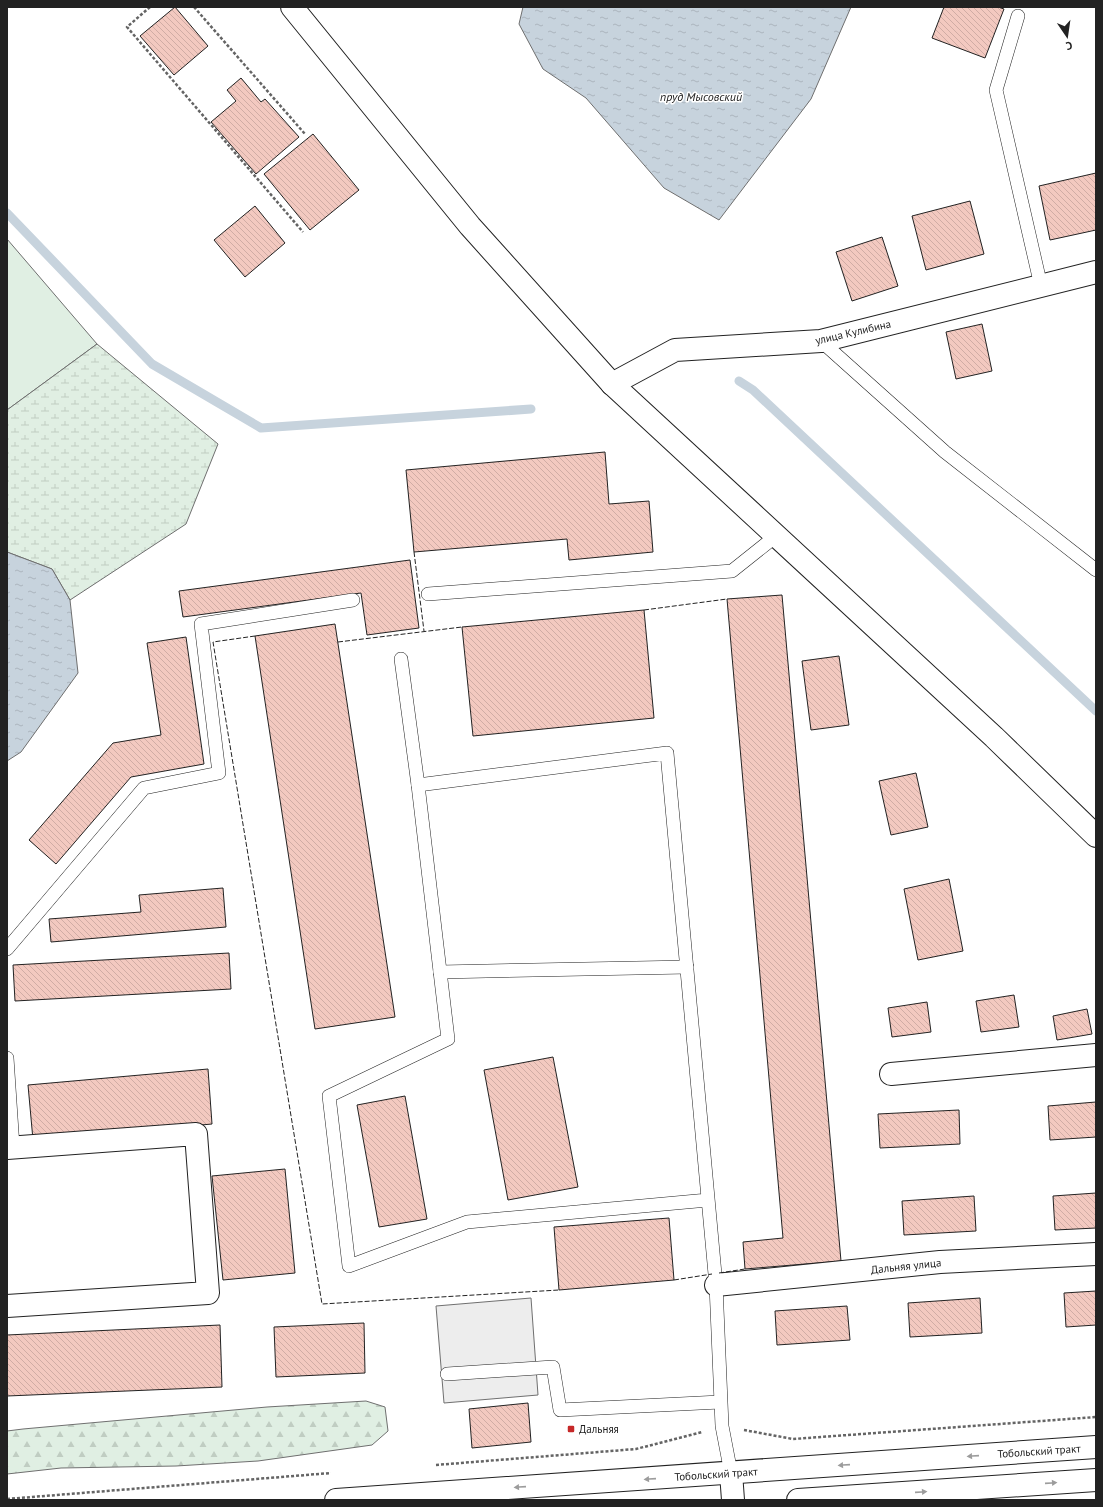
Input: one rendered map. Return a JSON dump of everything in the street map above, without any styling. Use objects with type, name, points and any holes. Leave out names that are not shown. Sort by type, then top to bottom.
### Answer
[{"type":"street","points":[[292,7],[470,226],[612,384],[994,737],[1096,836]]},
{"type":"street","name":"улица Кулибина","points":[[612,384],[675,350],[821,341],[1096,272]]},
{"type":"street","points":[[891,1074],[1096,1055]]},
{"type":"street","points":[[7,1306],[208,1293],[196,1134],[10,1147]]},
{"type":"street","name":"Дальняя улица","points":[[716,1285],[940,1262],[1096,1254]]},
{"type":"street","name":"Тобольский тракт","points":[[336,1500],[1096,1447]]},
{"type":"street","points":[[731,1473],[733,1500]]},
{"type":"street","points":[[798,1500],[1096,1480]]},
{"type":"lane","points":[[1018,16],[996,90],[1041,286]]},
{"type":"lane","points":[[821,341],[945,452],[1096,570]]},
{"type":"lane","points":[[428,594],[732,571],[776,536]]},
{"type":"lane","points":[[7,949],[144,788],[219,773],[201,624],[353,600]]},
{"type":"lane","points":[[402,659],[448,1039],[329,1096],[349,1266],[467,1222],[708,1200]]},
{"type":"lane","points":[[418,785],[666,753],[716,1285],[722,1426],[731,1473]]},
{"type":"lane","points":[[440,972],[686,967]]},
{"type":"lane","points":[[7,1058],[10,1147]]},
{"type":"lane","points":[[447,1374],[553,1367],[560,1410],[720,1402]]},
{"type":"path","points":[[150,7],[127,27],[303,232]]},
{"type":"path","points":[[194,7],[304,134]]},
{"type":"path","points":[[429,1466],[636,1449],[722,1426],[793,1439],[1096,1417]]},
{"type":"path","points":[[7,1499],[334,1473]]},
{"type":"green space","points":[[7,239],[97,344],[7,410]]},
{"type":"green space","points":[[97,344],[218,444],[186,524],[70,600],[52,569],[7,552],[7,410]]},
{"type":"green space","points":[[366,1401],[385,1407],[388,1431],[372,1445],[258,1461],[176,1466],[61,1468],[7,1474],[7,1431],[267,1407]]},
{"type":"shaded area","points":[[531,1298],[538,1395],[444,1403],[436,1306]]},
{"type":"water","name":"пруд Мысовский","points":[[523,7],[851,7],[811,99],[719,220],[664,188],[586,98],[543,69],[519,24]]},
{"type":"water","points":[[7,552],[52,569],[70,600],[78,673],[21,752],[7,761]]},
{"type":"building","points":[[175,7],[208,46],[174,75],[140,36]]},
{"type":"building","points":[[944,7],[998,7],[1004,9],[985,58],[932,38]]},
{"type":"building","points":[[241,78],[261,102],[265,99],[299,137],[256,174],[211,122],[236,101],[227,90]]},
{"type":"building","points":[[313,134],[359,190],[310,230],[264,174]]},
{"type":"building","points":[[1096,173],[1096,230],[1050,240],[1039,186]]},
{"type":"building","points":[[970,201],[984,254],[926,270],[912,216]]},
{"type":"building","points":[[255,206],[285,243],[245,277],[214,240]]},
{"type":"building","points":[[882,237],[898,286],[852,301],[836,252]]},
{"type":"building","points":[[982,324],[992,371],[956,379],[946,332]]},
{"type":"building","points":[[605,452],[609,504],[649,501],[653,552],[569,560],[567,539],[414,552],[406,470]]},
{"type":"building","points":[[410,560],[419,628],[367,635],[361,593],[183,617],[179,591]]},
{"type":"building","points":[[782,595],[841,1261],[745,1269],[743,1242],[783,1238],[727,599]]},
{"type":"building","points":[[644,610],[654,718],[473,736],[462,627]]},
{"type":"building","points":[[335,624],[395,1017],[315,1029],[255,636]]},
{"type":"building","points":[[186,637],[204,764],[131,777],[56,864],[29,840],[113,743],[161,735],[147,643]]},
{"type":"building","points":[[839,656],[849,725],[811,730],[802,661]]},
{"type":"building","points":[[916,773],[928,827],[891,835],[879,781]]},
{"type":"building","points":[[949,879],[963,951],[918,960],[904,889]]},
{"type":"building","points":[[223,888],[226,927],[51,942],[49,919],[141,912],[139,895]]},
{"type":"building","points":[[229,953],[231,989],[15,1001],[13,965]]},
{"type":"building","points":[[1014,995],[1019,1027],[981,1032],[976,1001]]},
{"type":"building","points":[[927,1002],[931,1032],[892,1037],[888,1008]]},
{"type":"building","points":[[1087,1009],[1092,1034],[1057,1040],[1053,1016]]},
{"type":"building","points":[[553,1057],[578,1187],[508,1200],[484,1070]]},
{"type":"building","points":[[208,1069],[212,1124],[33,1140],[28,1085]]},
{"type":"building","points":[[405,1096],[427,1219],[379,1227],[357,1105]]},
{"type":"building","points":[[1096,1102],[1096,1137],[1050,1140],[1048,1106]]},
{"type":"building","points":[[959,1110],[960,1144],[880,1148],[878,1114]]},
{"type":"building","points":[[285,1169],[295,1273],[223,1280],[212,1176]]},
{"type":"building","points":[[1096,1193],[1096,1228],[1055,1230],[1053,1196]]},
{"type":"building","points":[[974,1196],[976,1231],[904,1235],[902,1201]]},
{"type":"building","points":[[669,1218],[674,1280],[559,1290],[554,1227]]},
{"type":"building","points":[[1096,1291],[1096,1325],[1066,1327],[1064,1293]]},
{"type":"building","points":[[980,1298],[982,1333],[910,1337],[908,1303]]},
{"type":"building","points":[[847,1306],[850,1340],[777,1345],[775,1311]]},
{"type":"building","points":[[364,1323],[365,1373],[276,1377],[274,1327]]},
{"type":"building","points":[[220,1325],[222,1387],[7,1396],[7,1335]]},
{"type":"building","points":[[528,1403],[531,1442],[472,1448],[469,1409]]},
{"type":"waterway","points":[[7,213],[152,364],[261,428],[531,409]]},
{"type":"waterway","points":[[739,381],[753,390],[1096,711]]},
{"type":"fence","points":[[414,552],[424,631]]},
{"type":"fence","points":[[644,610],[727,599]]},
{"type":"fence","points":[[338,642],[462,627]]},
{"type":"fence","points":[[255,636],[213,642],[322,1304],[559,1290]]},
{"type":"fence","points":[[719,1273],[745,1269]]},
{"type":"fence","points":[[674,1280],[712,1274]]},
{"type":"place","name":"Дальняя","points":[[571,1429]]}]
